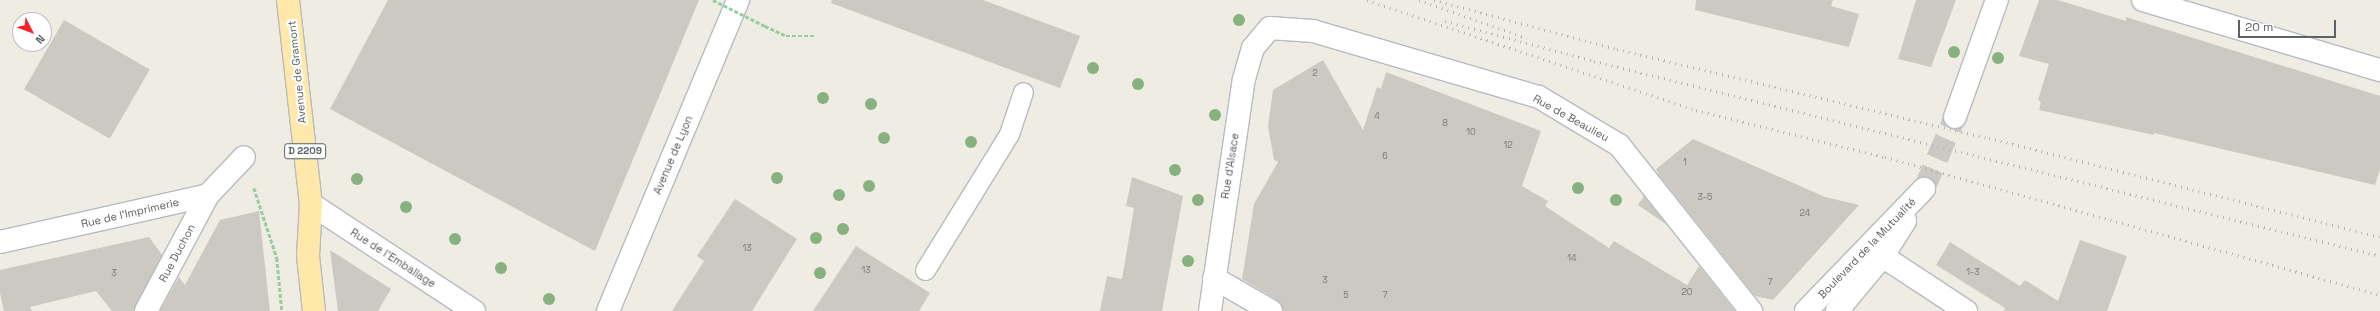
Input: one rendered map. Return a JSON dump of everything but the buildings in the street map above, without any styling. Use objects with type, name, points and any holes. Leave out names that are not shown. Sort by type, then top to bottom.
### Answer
[{"type":"main road","name":"Avenue de Gramont","points":[[288,0],[311,204],[308,256],[314,311]]},
{"type":"street","name":"Avenue de Lyon","points":[[608,311],[738,0]]},
{"type":"street","points":[[1955,117],[1997,0]]},
{"type":"street","points":[[2143,0],[2380,70]]},
{"type":"street","name":"Rue d'Alsace","points":[[1210,311],[1244,79],[1253,48],[1270,28]]},
{"type":"street","name":"Rue de Beaulieu","points":[[1270,28],[1313,32],[1539,97],[1619,145],[1751,311]]},
{"type":"street","points":[[208,195],[244,157]]},
{"type":"street","name":"Rue de l'Imprimerie","points":[[0,242],[208,195]]},
{"type":"street","name":"Rue Duchon","points":[[146,311],[208,195]]},
{"type":"street","name":"Rue de l'Emballage","points":[[311,204],[474,311]]},
{"type":"street","points":[[1874,252],[1966,311]]},
{"type":"street","name":"Boulevard de la Mutualité","points":[[1806,311],[1874,252]]},
{"type":"street","name":"Boulevard de la Mutualité","points":[[1837,311],[1874,252]]},
{"type":"street","points":[[1214,278],[1271,311]]},
{"type":"lane","points":[[925,270],[1010,134],[1023,92]]},
{"type":"path","points":[[713,0],[786,36],[814,36]]},
{"type":"path","points":[[244,157],[276,258],[282,311]]},
{"type":"tunnel","points":[[1924,189],[1955,117]]},
{"type":"railway","points":[[1367,0],[1696,110],[1885,157],[2380,295]]},
{"type":"railway","points":[[1419,0],[1527,38]]},
{"type":"railway","points":[[1434,0],[1617,49],[1989,138],[2380,237]]},
{"type":"railway","points":[[1445,21],[1594,61],[2380,256]]}]
